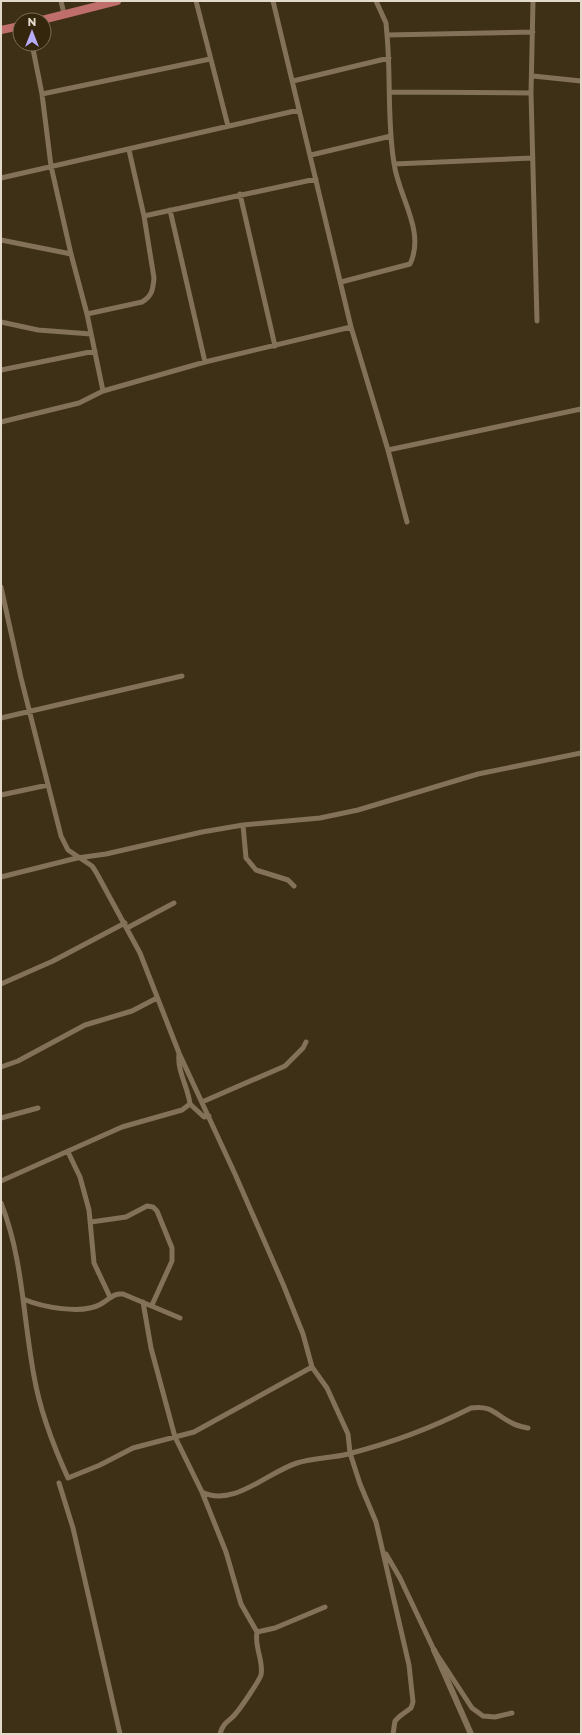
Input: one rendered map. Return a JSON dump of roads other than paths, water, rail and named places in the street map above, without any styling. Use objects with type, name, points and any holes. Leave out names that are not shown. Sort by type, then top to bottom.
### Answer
[{"type":"main road","points":[[52,17],[117,1]]},
{"type":"main road","points":[[1,30],[12,28]]},
{"type":"street","points":[[60,1],[64,14]]},
{"type":"street","points":[[196,1],[228,126]]},
{"type":"street","points":[[273,1],[352,327],[388,450],[407,522]]},
{"type":"street","points":[[341,282],[410,264],[413,257],[415,244],[414,228],[394,164],[391,136],[391,92],[386,23],[376,1]]},
{"type":"street","points":[[533,1],[533,76],[531,93],[536,321]]},
{"type":"street","points":[[387,34],[533,32]]},
{"type":"street","points":[[34,52],[42,94],[51,166],[71,254],[92,334],[103,391]]},
{"type":"street","points":[[293,81],[389,58]]},
{"type":"street","points":[[42,94],[210,60]]},
{"type":"street","points":[[533,76],[581,81]]},
{"type":"street","points":[[391,92],[531,93]]},
{"type":"street","points":[[1,178],[299,110]]},
{"type":"street","points":[[311,155],[391,136]]},
{"type":"street","points":[[87,314],[142,302],[151,295],[154,278],[144,216],[129,150]]},
{"type":"street","points":[[394,164],[533,158]]},
{"type":"street","points":[[144,216],[240,194],[316,179]]},
{"type":"street","points":[[240,194],[275,346]]},
{"type":"street","points":[[170,210],[205,362]]},
{"type":"street","points":[[1,240],[71,254]]},
{"type":"street","points":[[1,322],[38,330],[92,334]]},
{"type":"street","points":[[1,422],[79,404],[103,391],[205,362],[352,327]]},
{"type":"street","points":[[1,370],[95,351]]},
{"type":"street","points":[[388,450],[581,409]]},
{"type":"street","points":[[1,587],[21,678],[31,711],[48,785],[62,836],[68,850],[77,858],[92,866],[140,953],[179,1054],[209,1116],[283,1284],[303,1334],[312,1367],[327,1388],[348,1434],[350,1453],[360,1484],[376,1522],[407,1651],[413,1702],[411,1708],[395,1721],[393,1734]]},
{"type":"street","points":[[1,718],[182,676]]},
{"type":"street","points":[[1,877],[77,858],[106,854],[202,832],[243,825],[305,820],[358,810],[478,774],[581,753]]},
{"type":"street","points":[[1,795],[48,785]]},
{"type":"street","points":[[243,825],[246,858],[256,870],[288,880],[294,886]]},
{"type":"street","points":[[1,984],[53,961],[174,903]]},
{"type":"street","points":[[1,1067],[18,1061],[85,1025],[132,1011],[158,998]]},
{"type":"street","points":[[202,1102],[285,1066],[303,1048],[306,1042]]},
{"type":"street","points":[[179,1054],[180,1068],[189,1094],[190,1104],[199,1114],[204,1117],[209,1116]]},
{"type":"street","points":[[1,1181],[122,1127],[182,1110],[190,1104]]},
{"type":"street","points":[[1,1118],[38,1108]]},
{"type":"street","points":[[68,1152],[80,1178],[91,1222],[94,1263],[110,1297]]},
{"type":"street","points":[[1,1203],[19,1263],[34,1378],[54,1449],[68,1478],[100,1465],[134,1448],[194,1432],[312,1367]]},
{"type":"street","points":[[91,1222],[126,1217],[147,1206],[152,1207],[157,1211],[172,1248],[172,1261],[152,1305]]},
{"type":"street","points":[[23,1298],[39,1305],[62,1309],[90,1307],[101,1304],[117,1293],[152,1305],[180,1318]]},
{"type":"street","points":[[143,1302],[151,1348],[175,1437],[202,1492],[226,1552],[241,1604],[257,1632],[256,1639],[261,1662],[261,1676],[237,1713],[225,1722],[220,1734]]},
{"type":"street","points":[[202,1492],[212,1496],[224,1497],[236,1493],[297,1463],[350,1453],[406,1438],[472,1408],[483,1407],[492,1410],[512,1424],[528,1428]]},
{"type":"street","points":[[59,1483],[73,1528],[120,1734]]},
{"type":"street","points":[[383,1549],[400,1578],[471,1734]]},
{"type":"street","points":[[257,1632],[275,1628],[326,1607]]},
{"type":"street","points":[[434,1650],[472,1708],[483,1716],[495,1717],[512,1712]]}]
